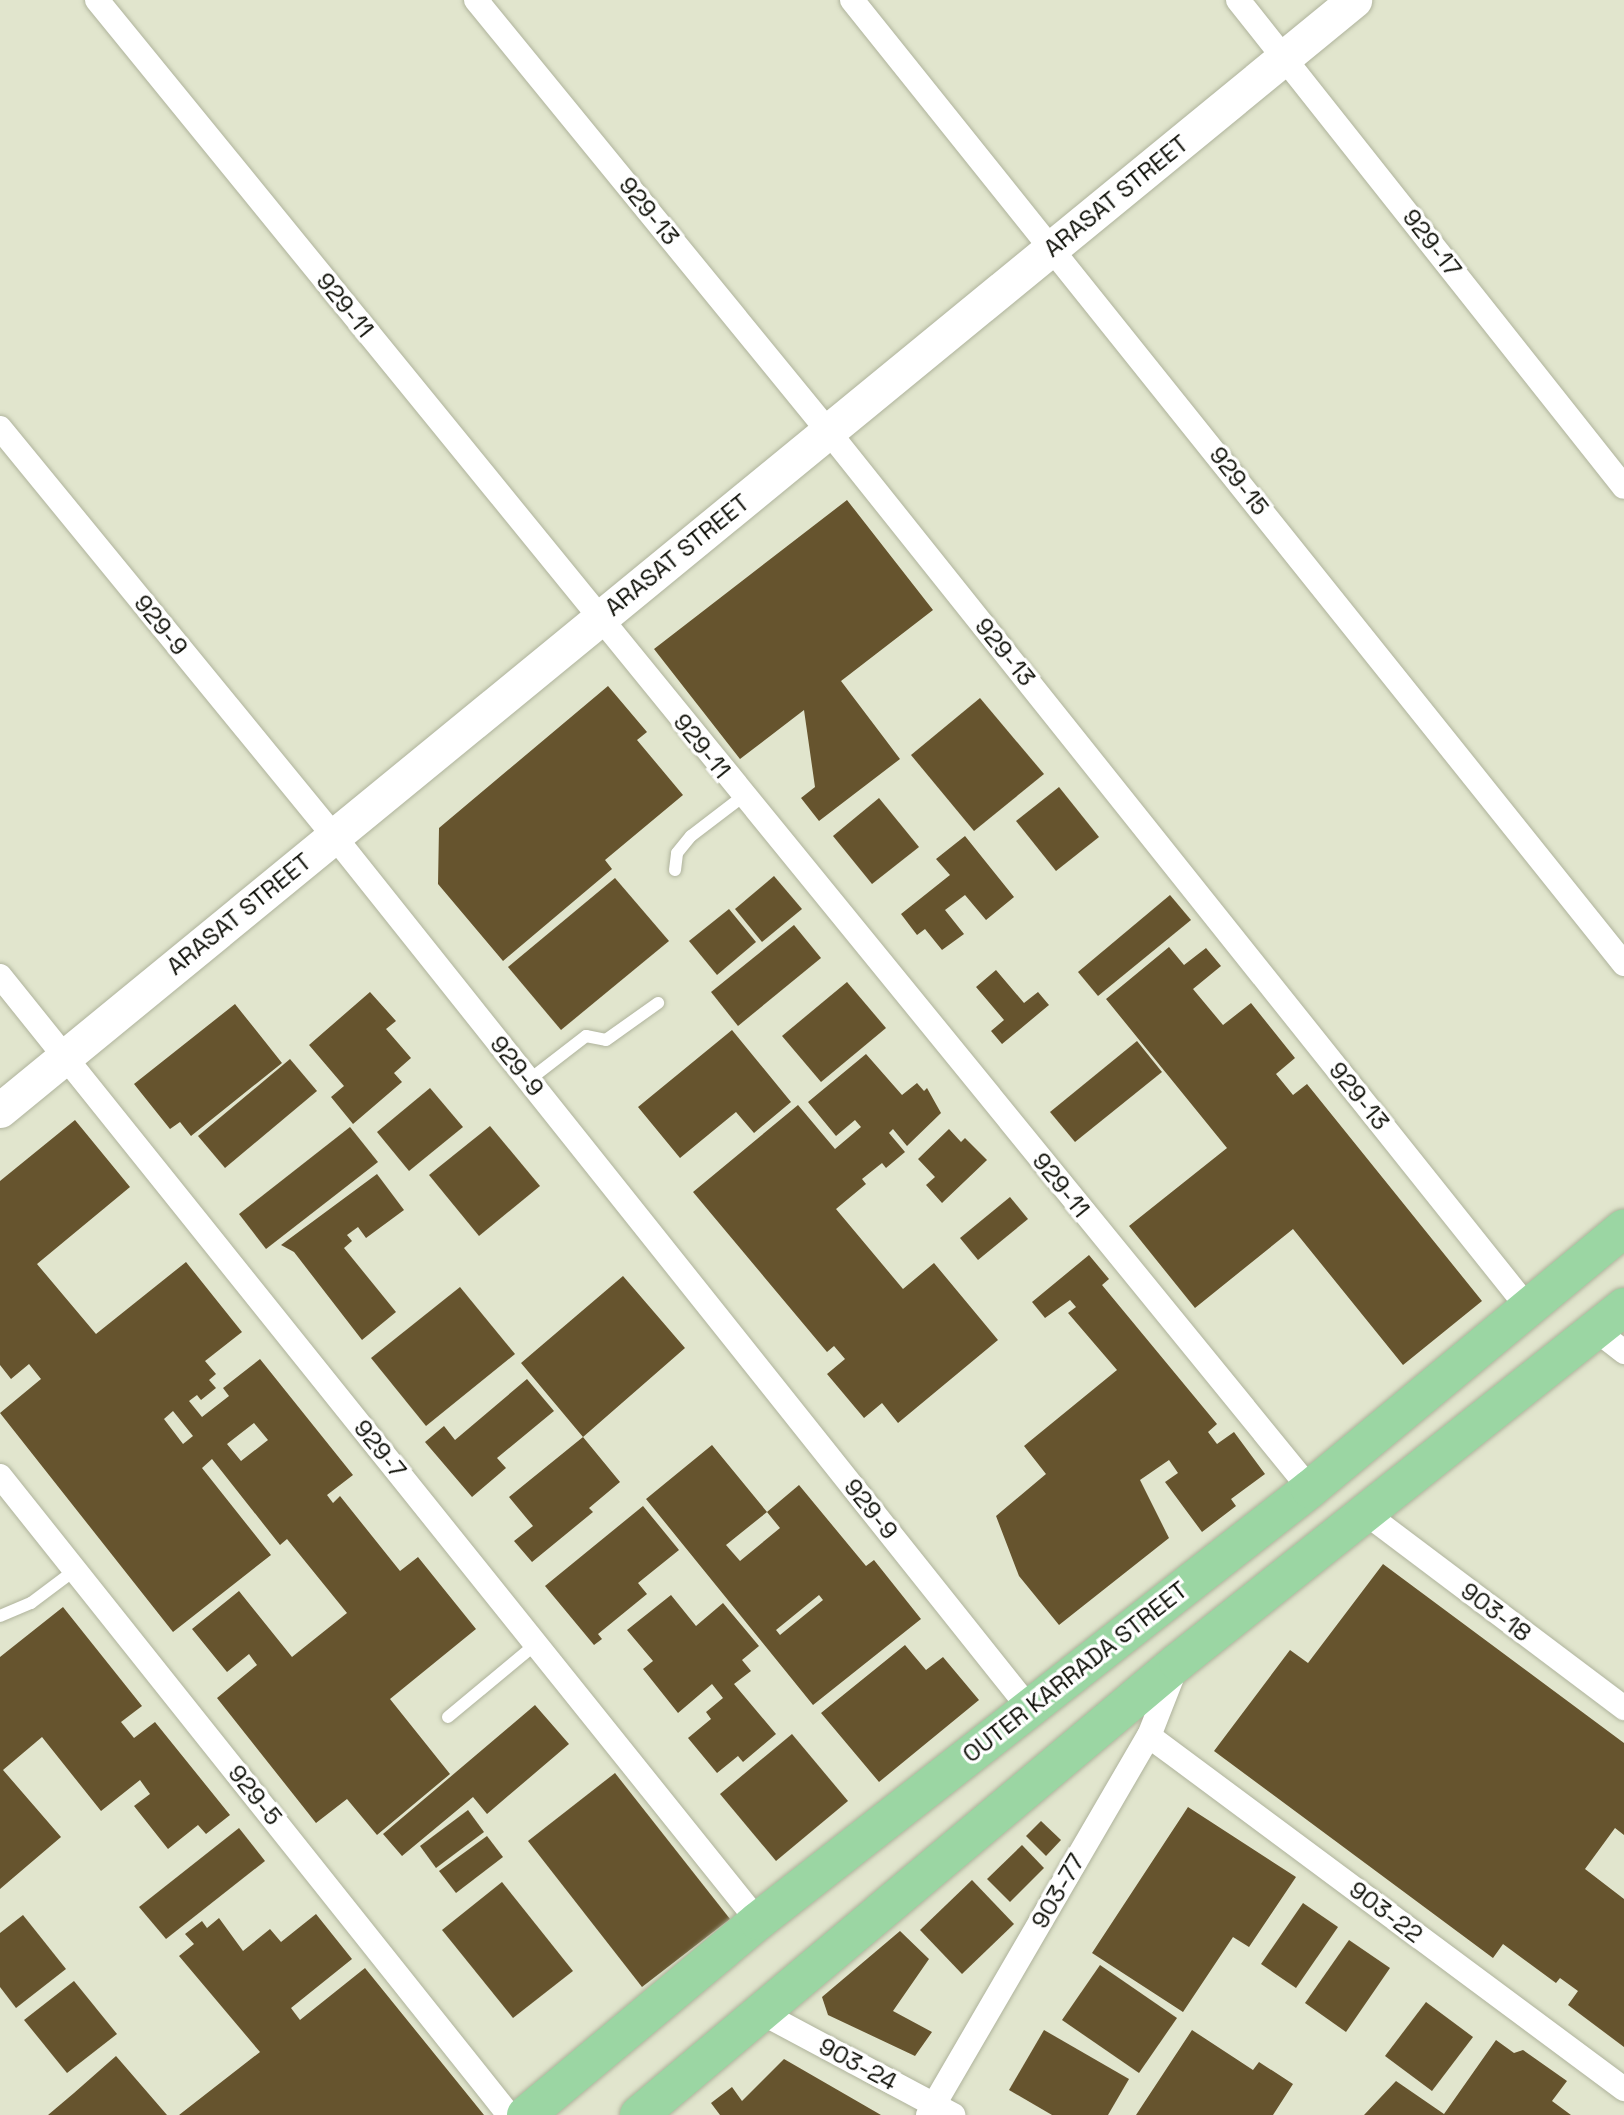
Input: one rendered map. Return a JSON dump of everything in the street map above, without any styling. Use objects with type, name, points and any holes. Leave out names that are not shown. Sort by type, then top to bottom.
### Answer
[{"type":"main road","name":"OUTER KARRADA STREET","points":[[526,2115],[758,1921],[1310,1489],[1624,1228]]},
{"type":"main road","points":[[639,2115],[1178,1662],[1368,1515],[1615,1330]]},
{"type":"street","name":"929-11","points":[[97,0],[742,797],[1310,1489]]},
{"type":"street","name":"929-13","points":[[476,0],[828,430],[1529,1309]]},
{"type":"street","name":"929-15","points":[[852,0],[1053,247],[1624,964]]},
{"type":"street","name":"929-17","points":[[1238,0],[1624,487]]},
{"type":"street","name":"ARASAT STREET","points":[[0,1110],[1354,0]]},
{"type":"street","name":"929-9","points":[[0,428],[334,836],[1029,1708]]},
{"type":"street","name":"929-7","points":[[0,976],[758,1921]]},
{"type":"street","name":"929-5","points":[[0,1476],[509,2115]]},
{"type":"street","name":"903-18","points":[[1368,1515],[1624,1709]]},
{"type":"street","name":"903-77","points":[[938,2111],[1149,1736],[1178,1662]]},
{"type":"street","name":"903-22","points":[[1149,1736],[1624,2089]]},
{"type":"street","name":"903-24","points":[[762,2013],[938,2111]]},
{"type":"lane","points":[[675,870],[677,853],[691,836],[742,797]]},
{"type":"lane","points":[[529,1080],[586,1036],[606,1040],[658,1003]]},
{"type":"lane","points":[[0,1616],[31,1603],[75,1570]]},
{"type":"lane","points":[[448,1717],[536,1644]]},
{"type":"building","points":[[847,500],[933,610],[841,681],[900,759],[819,821],[801,798],[815,787],[804,710],[740,759],[654,649]]},
{"type":"building","points":[[608,686],[647,732],[637,740],[683,795],[605,860],[612,869],[503,961],[438,884],[439,828]]},
{"type":"building","points":[[980,698],[1044,774],[974,831],[911,755]]},
{"type":"building","points":[[1059,787],[1099,837],[1056,871],[1016,821]]},
{"type":"building","points":[[879,798],[919,847],[872,884],[833,836]]},
{"type":"building","points":[[965,836],[1014,897],[986,920],[965,895],[945,910],[964,934],[942,950],[925,929],[917,935],[901,914],[950,875],[936,859]]},
{"type":"building","points":[[774,876],[802,909],[762,942],[735,909]]},
{"type":"building","points":[[615,878],[669,941],[561,1030],[508,967]]},
{"type":"building","points":[[1170,895],[1191,920],[1098,996],[1078,972]]},
{"type":"building","points":[[729,909],[756,942],[717,975],[689,941]]},
{"type":"building","points":[[794,925],[821,958],[738,1026],[711,992]]},
{"type":"building","points":[[1169,947],[1184,965],[1206,948],[1221,966],[1193,989],[1223,1025],[1251,1003],[1295,1058],[1276,1074],[1293,1095],[1307,1084],[1482,1301],[1403,1365],[1293,1229],[1195,1308],[1129,1226],[1227,1148],[1106,999]]},
{"type":"building","points":[[996,970],[1024,1003],[1038,992],[1049,1005],[1002,1044],[991,1031],[1004,1020],[976,987]]},
{"type":"building","points":[[847,982],[886,1028],[821,1082],[782,1036]]},
{"type":"building","points":[[370,992],[396,1021],[386,1029],[411,1058],[394,1073],[402,1082],[353,1124],[331,1097],[344,1086],[309,1045]]},
{"type":"building","points":[[235,1004],[282,1063],[191,1136],[180,1122],[170,1129],[134,1084]]},
{"type":"building","points":[[732,1030],[791,1102],[754,1133],[736,1112],[680,1158],[638,1107]]},
{"type":"building","points":[[1137,1041],[1162,1072],[1075,1142],[1050,1112]]},
{"type":"building","points":[[866,1054],[902,1095],[917,1083],[924,1091],[927,1088],[941,1113],[907,1146],[893,1129],[889,1133],[905,1152],[886,1168],[882,1163],[862,1179],[866,1184],[836,1209],[903,1289],[934,1263],[998,1340],[898,1423],[882,1403],[864,1418],[827,1374],[845,1359],[834,1346],[827,1352],[693,1192],[798,1105],[835,1149],[861,1127],[855,1120],[836,1136],[808,1102]]},
{"type":"building","points":[[290,1059],[317,1091],[225,1168],[198,1136]]},
{"type":"building","points":[[430,1088],[463,1127],[409,1171],[377,1132]]},
{"type":"building","points":[[75,1120],[130,1187],[37,1264],[96,1334],[186,1262],[242,1332],[205,1361],[216,1374],[209,1380],[216,1388],[201,1400],[197,1395],[189,1401],[202,1417],[229,1396],[223,1388],[260,1359],[353,1475],[327,1495],[333,1503],[340,1496],[400,1571],[418,1557],[476,1629],[390,1699],[450,1774],[377,1835],[347,1799],[316,1823],[217,1698],[257,1665],[249,1654],[227,1672],[192,1629],[239,1591],[292,1657],[347,1613],[287,1539],[280,1545],[212,1459],[202,1468],[271,1555],[173,1632],[0,1413],[41,1379],[29,1364],[11,1379],[0,1365],[0,1181]],"holes":[[[173,1411],[193,1436],[183,1444],[164,1419]],[[254,1423],[268,1440],[241,1461],[227,1444]]]},
{"type":"building","points":[[490,1126],[540,1186],[479,1236],[429,1175]]},
{"type":"building","points":[[350,1127],[378,1162],[266,1249],[239,1214]]},
{"type":"building","points":[[949,1129],[961,1142],[965,1138],[987,1160],[942,1203],[926,1185],[935,1177],[918,1159]]},
{"type":"building","points":[[377,1174],[404,1210],[366,1238],[358,1227],[347,1235],[352,1241],[344,1248],[396,1312],[362,1340],[294,1252],[281,1245]]},
{"type":"building","points":[[1010,1197],[1028,1219],[978,1260],[960,1238]]},
{"type":"building","points":[[1089,1255],[1109,1279],[1102,1285],[1217,1424],[1208,1432],[1217,1444],[1234,1432],[1265,1474],[1231,1499],[1236,1506],[1202,1532],[1165,1482],[1178,1473],[1169,1460],[1140,1480],[1169,1538],[1059,1625],[1019,1576],[996,1516],[1046,1474],[1024,1446],[1117,1370],[1068,1313],[1076,1307],[1070,1300],[1045,1318],[1032,1302]]},
{"type":"building","points":[[623,1276],[685,1348],[583,1437],[521,1363]]},
{"type":"building","points":[[460,1287],[515,1354],[426,1426],[371,1358]]},
{"type":"building","points":[[527,1379],[554,1411],[497,1458],[506,1468],[472,1497],[425,1442],[444,1426],[455,1440]]},
{"type":"building","points":[[583,1437],[620,1482],[589,1508],[593,1512],[532,1562],[514,1541],[533,1526],[509,1497]]},
{"type":"building","points":[[712,1445],[767,1512],[799,1485],[866,1566],[874,1560],[921,1619],[813,1705],[646,1499]],"holes":[[[767,1512],[780,1528],[740,1561],[726,1545]],[[819,1595],[823,1600],[780,1635],[776,1630]]]},
{"type":"building","points":[[643,1506],[679,1550],[638,1583],[647,1594],[598,1634],[602,1639],[594,1645],[545,1586]]},
{"type":"building","points":[[1383,1564],[1624,1743],[1624,1835],[1615,1828],[1585,1869],[1624,1899],[1624,2047],[1568,2005],[1578,1991],[1560,1978],[1556,1983],[1503,1944],[1493,1958],[1214,1751],[1290,1650],[1308,1663]]},
{"type":"building","points":[[671,1595],[696,1626],[723,1603],[759,1646],[742,1660],[751,1671],[734,1684],[776,1734],[743,1762],[738,1756],[717,1773],[688,1738],[711,1719],[706,1712],[723,1698],[712,1684],[678,1713],[643,1669],[653,1661],[627,1630]]},
{"type":"building","points":[[63,1607],[142,1706],[121,1722],[134,1738],[155,1722],[230,1815],[206,1834],[198,1825],[168,1849],[134,1806],[150,1794],[140,1780],[101,1811],[42,1737],[3,1770],[61,1837],[0,1889],[0,1657]]},
{"type":"building","points":[[905,1645],[926,1670],[943,1657],[979,1700],[879,1782],[821,1713]]},
{"type":"building","points":[[535,1705],[569,1744],[487,1814],[473,1797],[402,1856],[383,1834]]},
{"type":"building","points":[[792,1734],[848,1801],[776,1861],[720,1794]]},
{"type":"building","points":[[615,1773],[730,1919],[642,1987],[528,1841]]},
{"type":"building","points":[[1188,1807],[1296,1877],[1249,1947],[1233,1937],[1183,2012],[1092,1953]]},
{"type":"building","points":[[468,1810],[484,1832],[436,1868],[420,1846]]},
{"type":"building","points":[[1041,1821],[1061,1840],[1046,1856],[1026,1836]]},
{"type":"building","points":[[239,1828],[265,1861],[166,1939],[139,1907]]},
{"type":"building","points":[[487,1836],[503,1857],[456,1893],[439,1871]]},
{"type":"building","points":[[1022,1845],[1044,1868],[1010,1902],[987,1879]]},
{"type":"building","points":[[972,1880],[1014,1924],[962,1974],[920,1930]]},
{"type":"building","points":[[502,1882],[573,1971],[513,2018],[442,1930]]},
{"type":"building","points":[[1303,1903],[1338,1927],[1296,1988],[1261,1964]]},
{"type":"building","points":[[316,1914],[352,1959],[291,2008],[300,2020],[365,1968],[484,2115],[179,2115],[260,2052],[179,1956],[194,1944],[185,1934],[202,1921],[207,1928],[219,1918],[243,1951],[270,1929],[281,1942]]},
{"type":"building","points":[[23,1915],[66,1969],[16,2008],[0,1987],[0,1933]]},
{"type":"building","points":[[900,1931],[929,1959],[893,2011],[932,2032],[915,2056],[828,2015],[822,1997]]},
{"type":"building","points":[[1349,1940],[1390,1968],[1346,2032],[1305,2003]]},
{"type":"building","points":[[1100,1965],[1177,2018],[1139,2073],[1062,2020]]},
{"type":"building","points":[[74,1981],[117,2034],[67,2073],[24,2020]]},
{"type":"building","points":[[1426,2002],[1473,2037],[1432,2091],[1385,2056]]},
{"type":"building","points":[[1044,2030],[1129,2079],[1108,2115],[1052,2115],[1009,2090]]},
{"type":"building","points":[[1192,2030],[1253,2070],[1259,2062],[1293,2084],[1273,2115],[1136,2115]]},
{"type":"building","points":[[1496,2040],[1514,2053],[1523,2050],[1567,2081],[1552,2101],[1571,2115],[1364,2115],[1396,2081],[1444,2114]]},
{"type":"building","points":[[116,2056],[167,2115],[48,2115],[74,2093]]},
{"type":"building","points":[[784,2059],[881,2115],[720,2115],[711,2103],[732,2087],[742,2101]]}]
